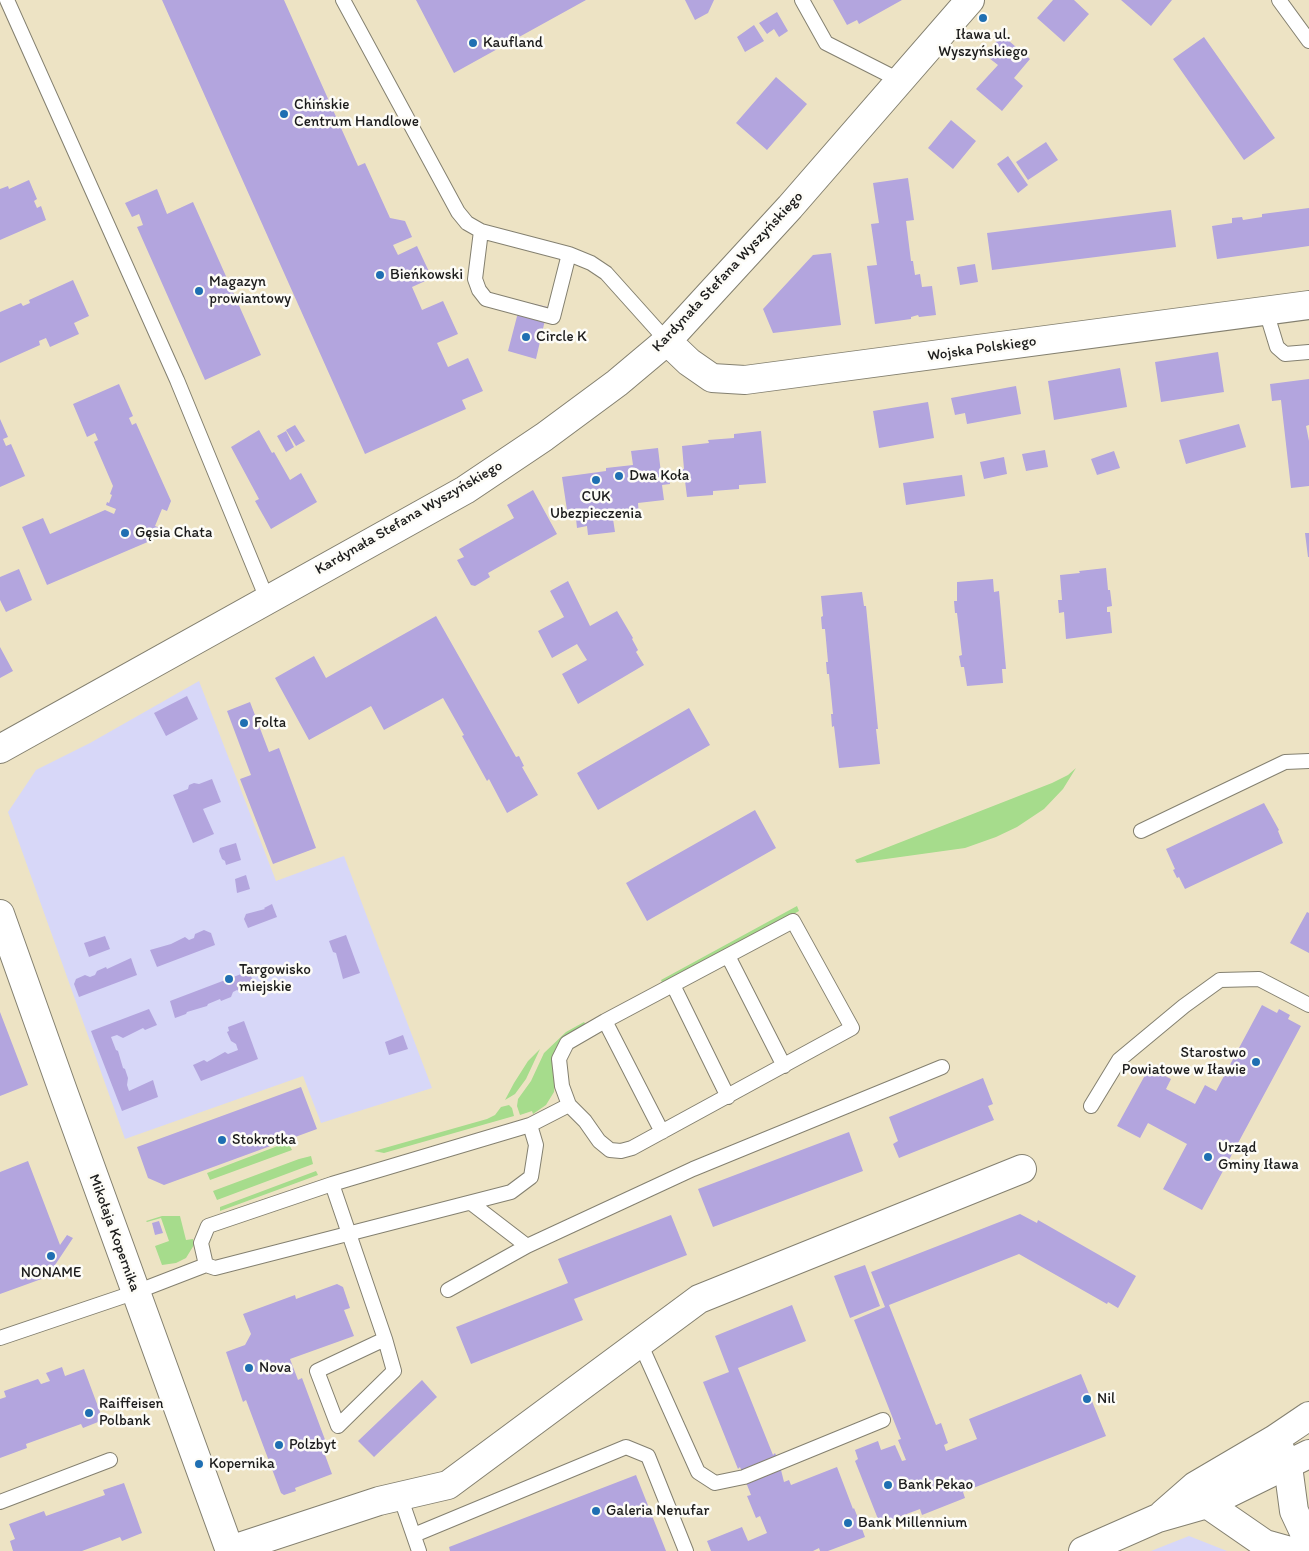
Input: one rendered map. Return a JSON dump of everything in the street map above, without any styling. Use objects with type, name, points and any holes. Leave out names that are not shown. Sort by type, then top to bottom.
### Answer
[{"type":"street","name":"Kardynała Stefana Wyszyńskiego","points":[[0,749],[465,490],[544,437],[617,382],[667,341],[790,207],[970,0]]},
{"type":"street","name":"Wojska Polskiego","points":[[667,341],[689,362],[712,378],[745,380],[1309,305]]},
{"type":"street","name":"Mikołaja Kopernika","points":[[0,914],[230,1550]]},
{"type":"street","points":[[230,1550],[379,1501],[448,1485],[700,1299],[1022,1169]]},
{"type":"street","points":[[1158,1518],[1195,1486],[1275,1439],[1309,1416]]},
{"type":"street","points":[[1275,1439],[1298,1460],[1309,1487]]},
{"type":"street","points":[[1083,1551],[1158,1518],[1208,1504],[1298,1460]]},
{"type":"street","points":[[1298,1460],[1294,1511],[1309,1543]]},
{"type":"street","points":[[1208,1504],[1265,1544],[1290,1551]]},
{"type":"lane","points":[[7,0],[177,380],[267,599]]},
{"type":"lane","points":[[343,0],[458,212],[467,223],[481,231],[569,254],[591,263],[606,273],[667,341]]},
{"type":"lane","points":[[802,0],[826,43],[901,81]]},
{"type":"lane","points":[[1280,0],[1309,41]]},
{"type":"lane","points":[[481,231],[475,279],[478,290],[486,300],[553,317],[569,254]]},
{"type":"lane","points":[[1266,311],[1277,348],[1285,354],[1309,352]]},
{"type":"lane","points":[[1141,831],[1284,762],[1309,761]]},
{"type":"lane","points":[[792,921],[852,1028],[632,1148],[621,1152],[610,1150],[599,1142],[585,1121],[570,1106],[562,1086],[559,1059],[567,1043],[728,956],[792,921]]},
{"type":"lane","points":[[728,956],[784,1066]]},
{"type":"lane","points":[[1091,1106],[1119,1060],[1184,1006],[1220,980],[1259,979],[1309,1005]]},
{"type":"lane","points":[[673,985],[728,1096]]},
{"type":"lane","points":[[605,1021],[662,1132]]},
{"type":"lane","points":[[448,1290],[527,1246],[693,1169],[942,1067]]},
{"type":"lane","points":[[206,1265],[201,1243],[208,1226],[332,1184],[530,1125],[570,1106]]},
{"type":"lane","points":[[0,1338],[136,1292],[206,1265],[216,1268],[511,1192],[532,1177],[536,1145],[530,1125]]},
{"type":"lane","points":[[332,1184],[385,1339],[394,1370],[338,1426],[317,1371],[385,1339]]},
{"type":"lane","points":[[470,1203],[527,1246]]},
{"type":"lane","points":[[640,1343],[698,1472],[715,1483],[744,1478],[884,1420]]},
{"type":"lane","points":[[414,1535],[626,1447],[648,1456],[686,1551]]},
{"type":"lane","points":[[0,1502],[110,1460]]},
{"type":"lane","points":[[400,1496],[419,1551]]},
{"type":"shaded area","name":"Targowisko miejskie","points":[[199,681],[276,881],[344,856],[432,1088],[321,1123],[303,1076],[125,1139],[8,812],[36,770],[90,743]]},
{"type":"shaded area","points":[[1189,1536],[1227,1551],[1151,1551]]},
{"type":"green space","points":[[1076,768],[1063,789],[1044,809],[1017,827],[996,837],[965,848],[857,863],[855,860],[1052,783],[1068,775]]},
{"type":"green space","points":[[797,906],[799,911],[663,985],[661,980]]},
{"type":"green space","points":[[584,1022],[587,1026],[563,1039],[556,1049],[552,1065],[555,1080],[554,1092],[546,1105],[533,1114],[532,1111],[520,1115],[517,1106],[518,1099],[531,1081],[544,1053],[566,1032]]},
{"type":"green space","points":[[540,1049],[526,1079],[515,1094],[505,1100],[528,1061]]},
{"type":"green space","points":[[509,1105],[514,1116],[384,1153],[374,1151],[487,1119],[495,1115],[501,1107]]},
{"type":"green space","points":[[288,1142],[292,1150],[210,1180],[207,1173]]},
{"type":"green space","points":[[311,1156],[313,1164],[217,1200],[213,1191],[299,1159]]},
{"type":"green space","points":[[316,1171],[318,1175],[220,1211],[220,1207]]},
{"type":"green space","points":[[162,1216],[180,1216],[186,1240],[193,1239],[194,1245],[186,1258],[176,1263],[162,1265],[155,1246],[169,1241],[161,1218],[146,1221]]},
{"type":"building","points":[[162,0],[284,0],[358,166],[365,163],[390,218],[405,221],[412,237],[393,245],[398,255],[417,246],[432,278],[412,287],[422,310],[443,301],[458,334],[437,343],[448,367],[468,358],[483,391],[462,400],[466,409],[365,454]]},
{"type":"building","name":"Kaufland","points":[[416,0],[586,0],[454,73]]},
{"type":"building","points":[[685,0],[714,0],[708,13],[695,20]]},
{"type":"building","points":[[833,0],[902,0],[859,24],[857,20],[847,25]]},
{"type":"building","points":[[1053,0],[1074,0],[1089,14],[1064,42],[1037,18]]},
{"type":"building","points":[[1121,0],[1172,0],[1151,26]]},
{"type":"building","points":[[777,12],[788,31],[779,37],[774,29],[767,34],[759,23]]},
{"type":"building","points":[[754,25],[764,41],[745,52],[737,37]]},
{"type":"building","points":[[1002,35],[1030,59],[1014,78],[1023,86],[1002,111],[976,89],[998,65],[985,55]]},
{"type":"building","points":[[1204,37],[1275,138],[1244,160],[1173,59]]},
{"type":"building","points":[[776,77],[807,104],[767,150],[736,123]]},
{"type":"building","points":[[951,120],[976,141],[953,169],[928,148]]},
{"type":"building","points":[[1046,142],[1058,160],[1028,180],[1016,162]]},
{"type":"building","points":[[1008,156],[1028,185],[1018,193],[997,164]]},
{"type":"building","points":[[908,178],[914,220],[906,221],[911,261],[913,261],[915,275],[920,274],[922,287],[932,286],[936,315],[919,317],[918,315],[911,317],[911,319],[875,324],[867,266],[877,265],[871,224],[879,223],[873,183]]},
{"type":"building","points":[[29,180],[37,199],[34,201],[37,208],[41,206],[46,220],[0,240],[0,189],[8,186],[9,189]]},
{"type":"building","name":"Magazyn prowiantowy","points":[[157,189],[167,214],[193,202],[261,355],[205,380],[137,227],[143,225],[139,214],[132,217],[125,203]]},
{"type":"building","points":[[1309,208],[1309,246],[1217,259],[1212,226],[1232,223],[1232,218],[1242,217],[1243,220],[1262,217],[1262,214]]},
{"type":"building","points":[[1171,210],[1176,247],[992,270],[987,233]]},
{"type":"building","points":[[831,253],[841,325],[773,333],[763,309],[813,255]]},
{"type":"building","points":[[975,264],[978,282],[960,285],[957,267]]},
{"type":"building","points":[[73,280],[89,316],[74,323],[79,334],[50,347],[46,338],[39,341],[40,345],[0,363],[0,312],[21,303],[23,306],[30,303],[29,300]]},
{"type":"building","name":"Circle K","points":[[521,301],[548,307],[536,359],[508,351]]},
{"type":"building","points":[[1218,352],[1224,392],[1161,402],[1155,362]]},
{"type":"building","points":[[1120,368],[1127,407],[1054,420],[1048,381]]},
{"type":"building","points":[[1309,379],[1309,425],[1306,426],[1309,441],[1309,486],[1291,488],[1281,400],[1272,401],[1270,384]]},
{"type":"building","points":[[119,384],[133,416],[129,418],[132,425],[136,423],[171,501],[167,511],[162,509],[155,526],[160,528],[157,538],[47,585],[22,527],[43,518],[50,534],[105,510],[114,514],[116,509],[106,505],[107,502],[109,503],[112,495],[110,494],[113,486],[94,442],[98,440],[95,433],[87,437],[73,404]]},
{"type":"building","points":[[1016,386],[1021,414],[967,424],[965,413],[955,415],[951,398]]},
{"type":"building","points":[[928,402],[934,438],[879,448],[873,411]]},
{"type":"building","points":[[0,419],[8,437],[3,439],[6,446],[11,444],[25,476],[0,487]]},
{"type":"building","points":[[1239,424],[1246,447],[1186,464],[1179,440]]},
{"type":"building","points":[[295,425],[305,441],[296,446],[286,430]]},
{"type":"building","points":[[259,430],[290,480],[301,473],[317,502],[271,529],[255,501],[259,499],[231,447]]},
{"type":"building","points":[[286,431],[294,447],[286,452],[277,436]]},
{"type":"building","points":[[761,431],[766,483],[739,485],[739,489],[713,491],[713,495],[687,497],[685,481],[678,481],[677,470],[684,469],[682,446],[709,443],[708,440],[734,438],[734,434]]},
{"type":"building","points":[[658,448],[661,473],[669,472],[670,484],[662,485],[664,500],[638,503],[639,516],[613,519],[615,532],[588,535],[587,526],[577,528],[575,509],[567,510],[562,477],[606,471],[606,468],[633,465],[631,451]]},
{"type":"building","points":[[1045,450],[1048,467],[1026,471],[1022,454]]},
{"type":"building","points":[[1114,451],[1120,468],[1097,475],[1091,459]]},
{"type":"building","points":[[1004,457],[1007,474],[984,479],[980,462]]},
{"type":"building","points":[[962,475],[965,496],[906,505],[903,483]]},
{"type":"building","points":[[533,490],[557,534],[488,573],[490,577],[475,586],[471,585],[457,560],[464,557],[459,549],[514,518],[507,505]]},
{"type":"building","points":[[1305,533],[1309,533],[1309,557],[1308,557]]},
{"type":"building","points":[[1106,568],[1112,606],[1107,607],[1107,612],[1110,612],[1112,633],[1066,639],[1064,612],[1059,613],[1058,600],[1062,600],[1060,575]]},
{"type":"building","points":[[19,569],[32,600],[6,612],[0,600],[0,577]]},
{"type":"building","points":[[993,579],[994,592],[999,591],[1006,669],[1002,669],[1003,683],[967,686],[964,667],[961,667],[959,656],[962,655],[954,601],[957,601],[957,582]]},
{"type":"building","points":[[568,581],[590,626],[617,611],[633,638],[638,650],[636,652],[644,665],[578,704],[562,674],[587,660],[577,644],[552,658],[538,631],[564,617],[550,591]]},
{"type":"building","points":[[862,592],[864,606],[866,606],[880,764],[839,768],[834,726],[832,727],[831,714],[833,714],[829,674],[827,674],[826,662],[828,662],[825,629],[822,629],[821,596]]},
{"type":"building","points":[[436,616],[516,757],[519,756],[524,766],[522,767],[538,795],[507,813],[489,779],[487,781],[443,698],[384,730],[371,706],[309,740],[275,678],[314,656],[326,678]]},
{"type":"building","points":[[0,647],[13,671],[0,678]]},
{"type":"building","points":[[187,696],[198,719],[166,736],[154,713]]},
{"type":"building","points":[[250,702],[269,752],[279,748],[316,848],[273,864],[240,779],[251,775],[227,711]]},
{"type":"building","points":[[689,708],[710,745],[598,810],[577,773]]},
{"type":"building","points":[[212,779],[221,802],[203,809],[214,834],[193,843],[173,795],[188,789],[189,785],[199,784]]},
{"type":"building","points":[[1264,803],[1279,830],[1283,843],[1185,889],[1173,870],[1175,869],[1166,849]]},
{"type":"building","points":[[755,810],[776,848],[647,921],[626,883]]},
{"type":"building","points":[[236,843],[241,860],[226,865],[219,851],[220,848]]},
{"type":"building","points":[[246,875],[250,889],[237,893],[235,879]]},
{"type":"building","points":[[272,904],[277,917],[248,928],[244,919],[246,914],[265,909]]},
{"type":"building","points":[[1307,912],[1309,913],[1309,953],[1290,943]]},
{"type":"building","points":[[204,930],[211,933],[215,945],[157,967],[150,950],[171,944],[185,937],[189,940],[194,938],[195,934]]},
{"type":"building","points":[[346,935],[360,973],[343,979],[336,953],[333,952],[329,941]]},
{"type":"building","points":[[105,936],[110,949],[89,957],[84,943]]},
{"type":"building","points":[[131,958],[137,975],[79,997],[74,984],[76,979],[85,975],[90,977],[95,975],[97,971],[106,967],[107,969]]},
{"type":"building","points":[[249,971],[254,984],[252,990],[242,993],[237,990],[233,992],[231,997],[221,1001],[220,999],[175,1018],[170,1001]]},
{"type":"building","points":[[1262,1005],[1277,1013],[1279,1009],[1290,1015],[1288,1019],[1301,1026],[1202,1210],[1163,1189],[1187,1144],[1148,1123],[1140,1138],[1117,1126],[1149,1068],[1171,1079],[1166,1089],[1195,1104],[1205,1085],[1216,1091]]},
{"type":"building","points":[[149,1009],[157,1025],[145,1030],[143,1028],[123,1038],[117,1035],[111,1037],[128,1078],[127,1085],[129,1091],[153,1080],[158,1097],[122,1111],[91,1031]]},
{"type":"building","points":[[0,1012],[28,1085],[0,1096]]},
{"type":"building","points":[[244,1021],[258,1059],[201,1081],[193,1065],[204,1060],[207,1062],[225,1052],[228,1054],[238,1050],[227,1032],[229,1031],[228,1027]]},
{"type":"building","points":[[403,1035],[408,1049],[389,1055],[385,1042]]},
{"type":"building","points":[[983,1078],[993,1104],[988,1106],[994,1120],[899,1158],[893,1144],[898,1141],[889,1117]]},
{"type":"building","name":"Stokrotka","points":[[301,1087],[317,1129],[164,1185],[148,1178],[137,1147]]},
{"type":"building","points":[[849,1132],[863,1171],[713,1227],[698,1189]]},
{"type":"building","points":[[28,1161],[60,1245],[67,1235],[73,1238],[47,1277],[0,1294],[0,1172]]},
{"type":"building","points":[[1020,1214],[1037,1223],[1038,1220],[1136,1276],[1118,1308],[1108,1302],[1107,1304],[1019,1254],[889,1305],[936,1425],[941,1423],[948,1443],[944,1445],[946,1451],[977,1439],[969,1419],[1081,1374],[1106,1436],[963,1492],[965,1498],[922,1515],[920,1509],[880,1524],[855,1461],[858,1459],[855,1450],[878,1441],[881,1450],[895,1445],[902,1461],[906,1460],[898,1440],[901,1439],[854,1320],[885,1307],[871,1272]]},
{"type":"building","points":[[671,1215],[687,1255],[574,1299],[583,1320],[471,1364],[456,1327],[568,1283],[558,1259]]},
{"type":"building","points":[[159,1221],[163,1233],[155,1235],[152,1223]]},
{"type":"building","points":[[865,1265],[880,1306],[850,1318],[834,1276]]},
{"type":"building","points":[[337,1284],[343,1287],[350,1308],[344,1310],[354,1336],[290,1359],[298,1380],[302,1378],[330,1453],[325,1455],[332,1474],[295,1488],[296,1491],[284,1495],[281,1493],[246,1400],[243,1402],[226,1352],[245,1345],[251,1334],[243,1314],[295,1295],[296,1299]]},
{"type":"building","points":[[792,1305],[806,1341],[738,1368],[773,1455],[775,1453],[779,1462],[784,1482],[789,1480],[791,1485],[837,1467],[860,1523],[858,1524],[859,1527],[861,1526],[865,1537],[828,1551],[820,1551],[819,1548],[813,1551],[711,1551],[707,1541],[742,1527],[748,1541],[767,1533],[760,1516],[756,1518],[747,1496],[751,1495],[740,1467],[738,1469],[703,1382],[729,1372],[715,1336]]},
{"type":"building","points":[[62,1367],[65,1376],[84,1369],[103,1420],[83,1428],[81,1424],[26,1444],[27,1448],[0,1458],[0,1399],[6,1397],[4,1391],[38,1379],[41,1384],[50,1381],[46,1373]]},
{"type":"building","points":[[422,1380],[437,1397],[374,1457],[358,1441]]},
{"type":"building","name":"Galeria Nenufar","points":[[636,1475],[666,1551],[450,1551],[449,1547]]},
{"type":"building","points":[[124,1483],[142,1533],[122,1541],[120,1537],[82,1551],[13,1551],[10,1541],[15,1539],[9,1524],[44,1511],[46,1516],[105,1495],[103,1490]]},
{"type":"place","name":"Iława ul. Wyszyńskiego","points":[[983,18]]},
{"type":"place","name":"Kaufland","points":[[473,43]]},
{"type":"place","name":"Chińskie Centrum Handlowe","points":[[284,114]]},
{"type":"place","name":"Bieńkowski","points":[[380,275]]},
{"type":"place","name":"Magazyn prowiantowy","points":[[199,291]]},
{"type":"place","name":"Circle K","points":[[526,337]]},
{"type":"place","name":"Dwa Koła","points":[[619,476]]},
{"type":"place","name":"CUK Ubezpieczenia","points":[[596,480]]},
{"type":"place","name":"Gęsia Chata","points":[[125,533]]},
{"type":"place","name":"Folta","points":[[244,723]]},
{"type":"place","name":"Targowisko miejskie","points":[[229,979]]},
{"type":"place","name":"Starostwo Powiatowe w Iławie","points":[[1256,1062]]},
{"type":"place","name":"Stokrotka","points":[[222,1140]]},
{"type":"place","name":"Urząd Gminy Iława","points":[[1208,1157]]},
{"type":"place","name":"NONAME","points":[[51,1256]]},
{"type":"place","name":"Nova","points":[[249,1368]]},
{"type":"place","name":"Nil","points":[[1087,1399]]},
{"type":"place","name":"Raiffeisen Polbank","points":[[89,1413]]},
{"type":"place","name":"Polzbyt","points":[[279,1445]]},
{"type":"place","name":"Kopernika","points":[[199,1464]]},
{"type":"place","name":"Bank Pekao","points":[[888,1485]]},
{"type":"place","name":"Galeria Nenufar","points":[[596,1511]]},
{"type":"place","name":"Bank Millennium","points":[[848,1523]]}]
